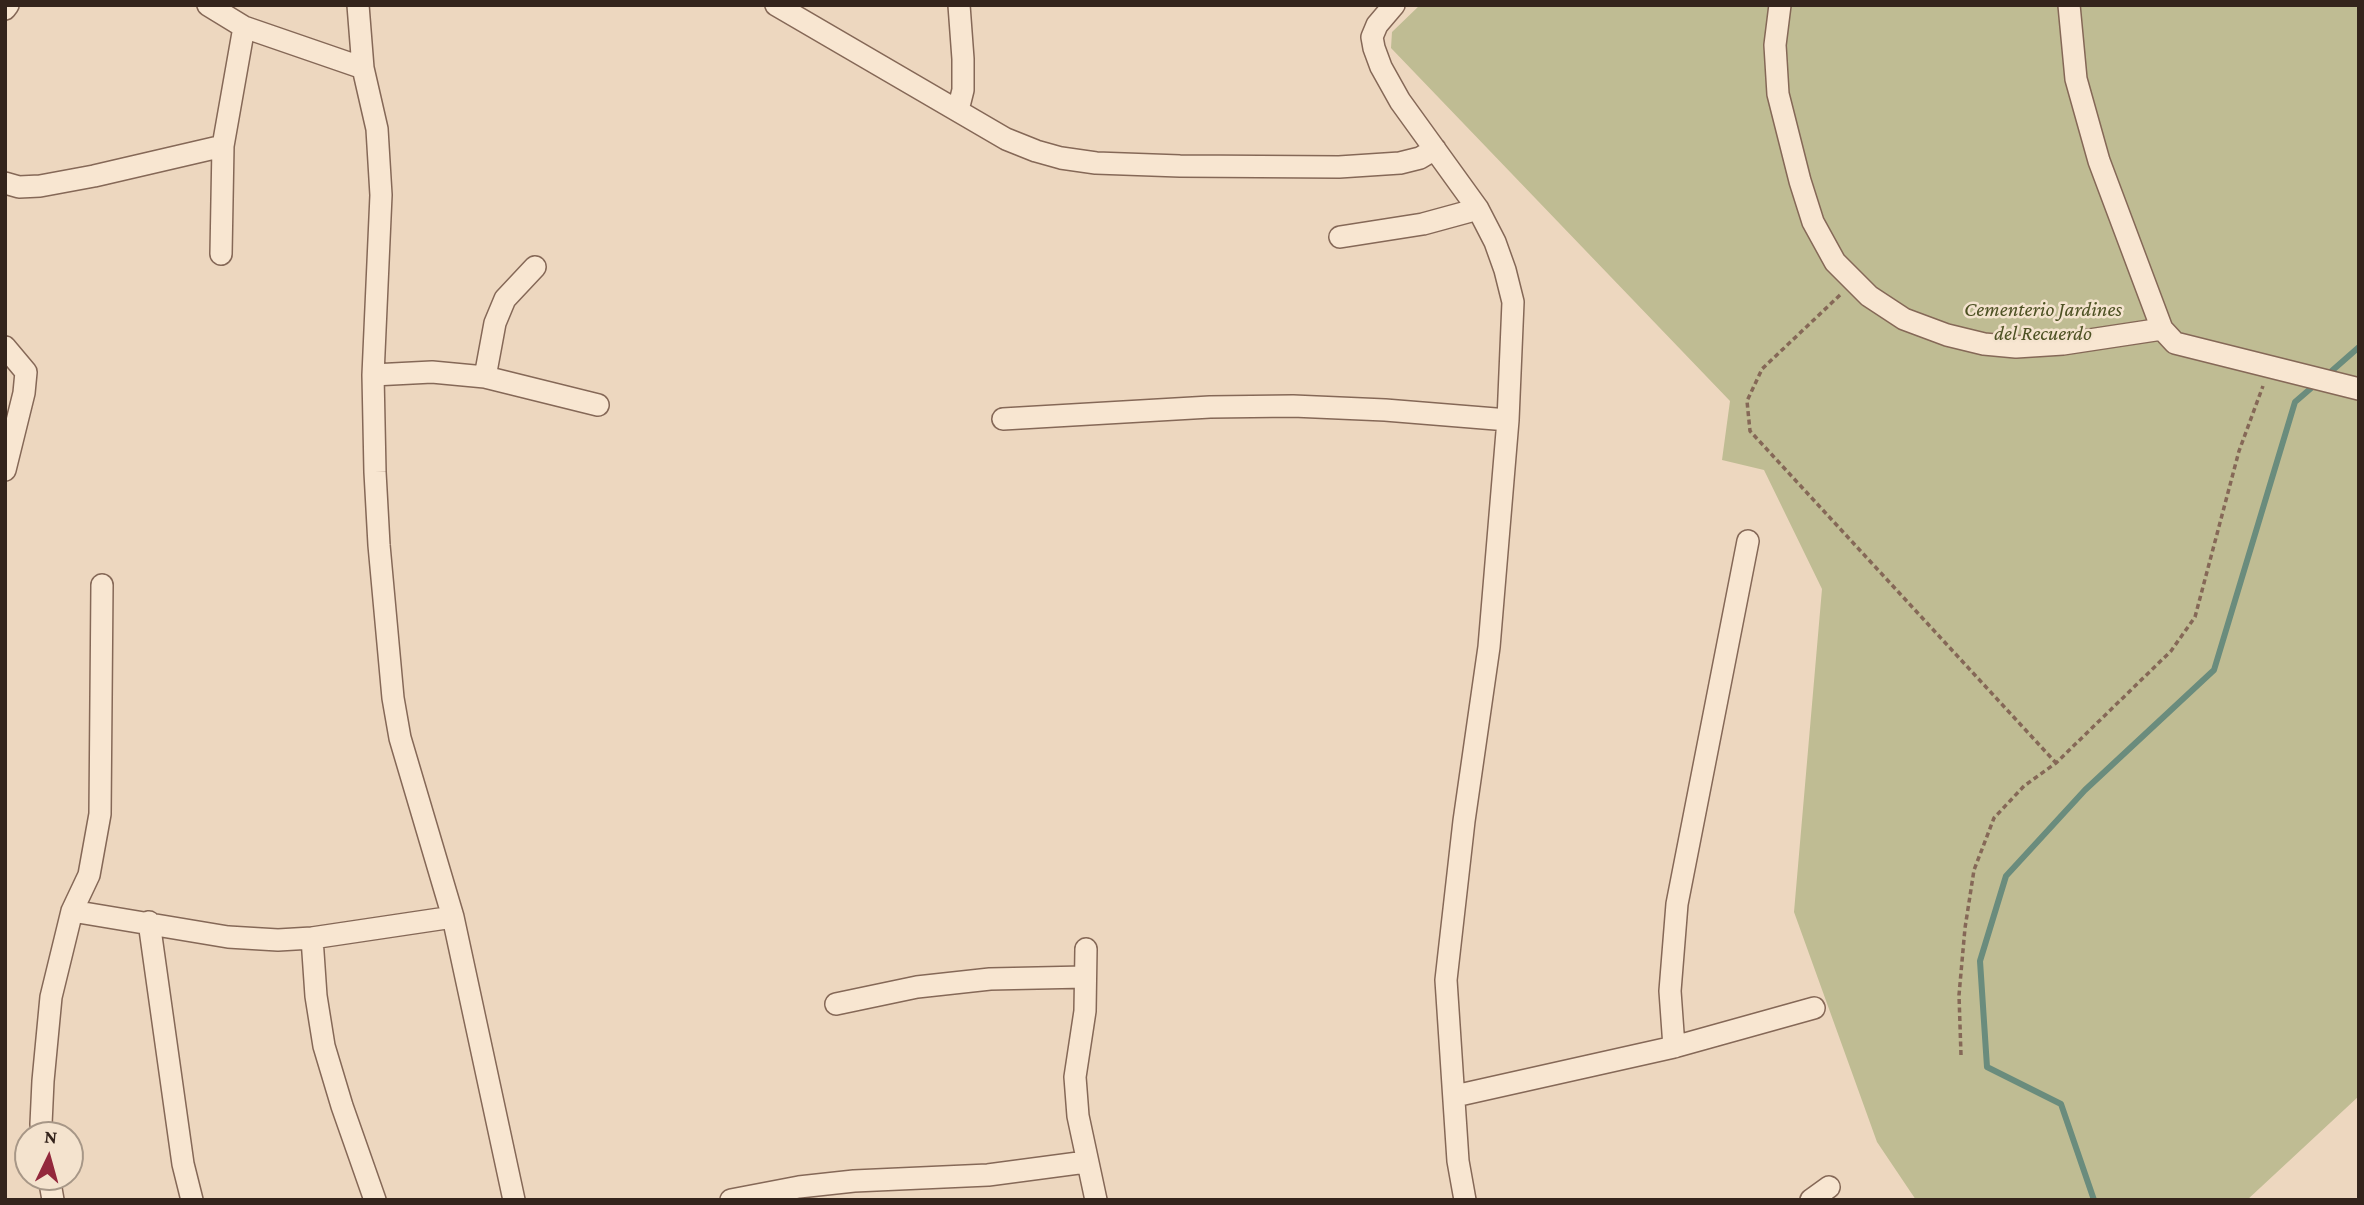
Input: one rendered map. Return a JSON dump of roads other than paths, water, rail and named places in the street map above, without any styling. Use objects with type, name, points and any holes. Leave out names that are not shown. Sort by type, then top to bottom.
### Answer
[{"type":"street","points":[[208,5],[244,27],[363,68]]},
{"type":"street","points":[[358,5],[363,68],[377,129],[381,195],[373,375],[379,545],[393,698],[400,738],[453,917],[514,1200]]},
{"type":"street","points":[[776,5],[1006,139],[1061,158],[1097,163],[1339,167],[1400,163],[1420,158],[1435,149]]},
{"type":"street","points":[[958,110],[963,90],[959,5]]},
{"type":"street","points":[[1394,5],[1377,25],[1372,37],[1381,67],[1400,101],[1478,209],[1495,242],[1513,302],[1508,420],[1489,647],[1464,821],[1446,980],[1458,1161],[1465,1200]]},
{"type":"street","points":[[1780,5],[1775,45],[1777,82],[1789,146],[1813,222],[1835,262],[1869,296],[1904,319],[1947,335],[1984,344],[2016,347],[2063,344],[2161,329]]},
{"type":"street","points":[[2069,5],[2076,79],[2099,161],[2161,329],[2175,343],[2351,387]]},
{"type":"street","points":[[221,254],[223,146],[244,27]]},
{"type":"street","points":[[5,183],[19,187],[54,183],[223,146]]},
{"type":"street","points":[[1340,237],[1423,224],[1478,209]]},
{"type":"street","points":[[485,377],[495,323],[505,299],[534,267]]},
{"type":"street","points":[[5,347],[26,372],[24,393],[5,470]]},
{"type":"street","points":[[373,375],[432,372],[485,377],[598,405]]},
{"type":"street","points":[[1003,419],[1210,407],[1293,406],[1508,420]]},
{"type":"street","points":[[1674,1047],[1670,991],[1677,904],[1748,541]]},
{"type":"street","points":[[41,1121],[51,997],[72,911],[89,875],[100,814],[102,585]]},
{"type":"street","points":[[72,911],[228,937],[278,940],[312,938],[453,917]]},
{"type":"street","points":[[149,922],[183,1164],[192,1200]]},
{"type":"street","points":[[312,938],[316,996],[324,1046],[375,1200]]},
{"type":"street","points":[[1086,949],[1084,1011],[1075,1077],[1078,1116],[1096,1200]]},
{"type":"street","points":[[836,1004],[917,986],[990,979],[1086,977]]},
{"type":"street","points":[[1455,1096],[1577,1071],[1814,1008]]},
{"type":"street","points":[[731,1200],[799,1187],[854,1181],[988,1175],[1086,1162]]},
{"type":"street","points":[[1811,1200],[1829,1187]]},
{"type":"waterway","points":[[2326,376],[2359,347]]},
{"type":"waterway","points":[[2094,1200],[2061,1104],[1987,1067],[1980,961],[2006,876],[2085,790],[2214,670],[2295,402],[2317,383]]},
{"type":"park label","name":"Cementerio Jardines del Recuerdo","points":[[2043,322]]}]
